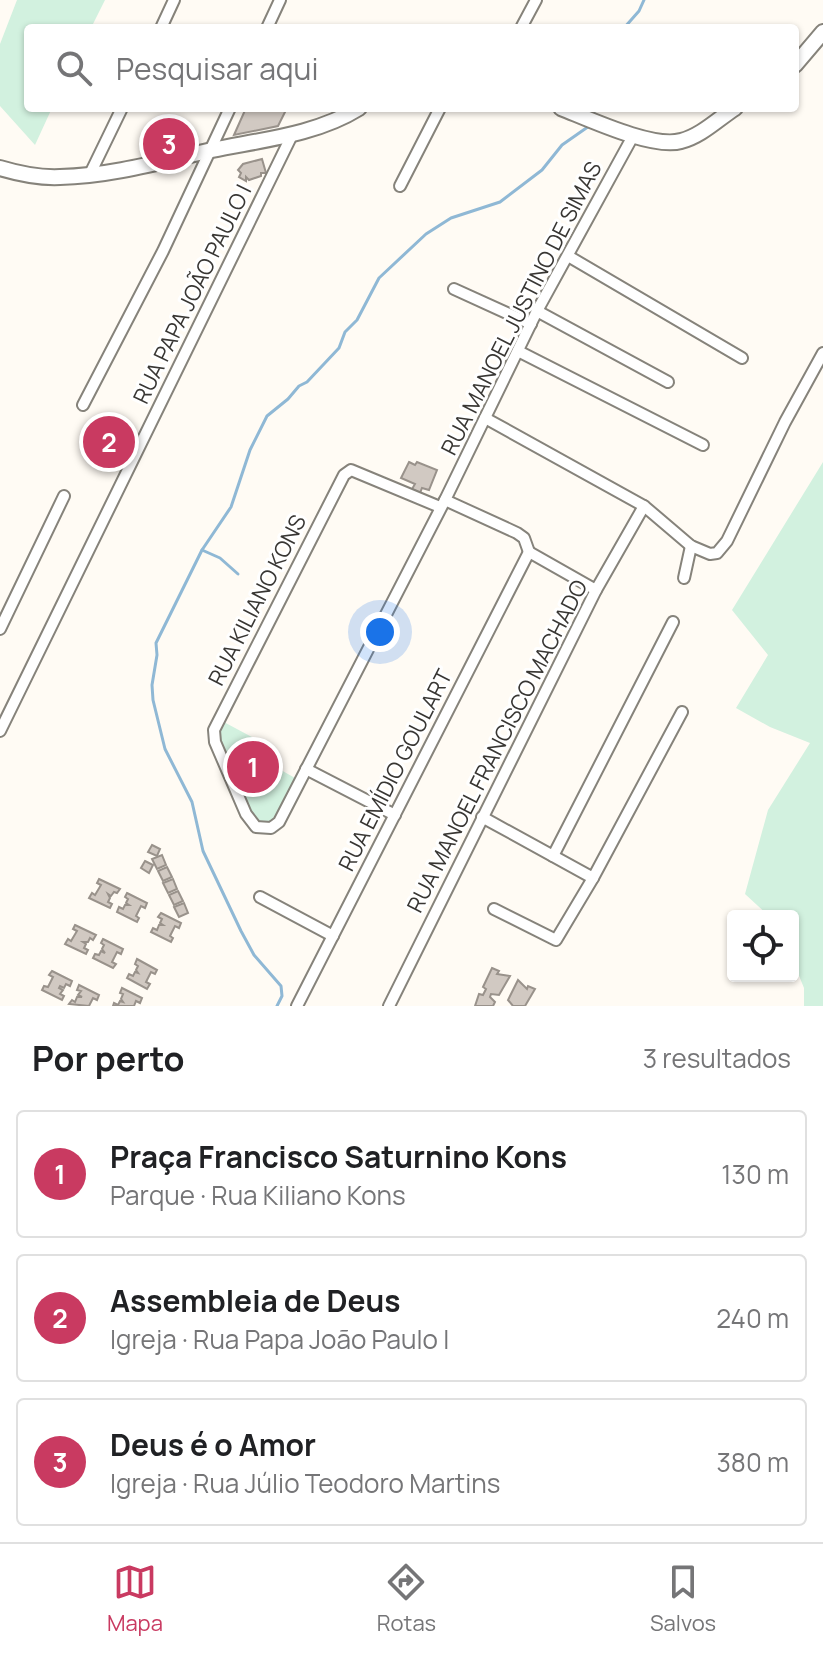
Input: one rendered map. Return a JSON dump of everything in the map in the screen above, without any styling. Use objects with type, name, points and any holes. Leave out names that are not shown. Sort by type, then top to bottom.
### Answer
[{"type":"main road","points":[[799,60],[823,32]]},
{"type":"main road","points":[[0,168],[32,176],[90,174],[293,133],[334,121],[351,112]]},
{"type":"main road","points":[[571,112],[633,136],[664,142],[680,142],[696,135],[729,112]]},
{"type":"street","points":[[163,24],[174,0]]},
{"type":"street","points":[[269,24],[280,0]]},
{"type":"street","points":[[523,24],[536,0]]},
{"type":"street","points":[[90,174],[120,112]]},
{"type":"street","points":[[83,405],[163,251],[228,112]]},
{"type":"street","points":[[400,186],[438,112]]},
{"type":"street","name":"RUA PAPA JOÃO PAULO I","points":[[0,731],[293,133]]},
{"type":"street","name":"RUA MANOEL JUSTINO DE SIMAS","points":[[271,828],[279,822],[443,503],[537,311],[633,136]]},
{"type":"street","points":[[568,256],[742,358]]},
{"type":"street","points":[[454,289],[531,324]]},
{"type":"street","points":[[537,311],[668,382]]},
{"type":"street","points":[[518,351],[703,445]]},
{"type":"street","points":[[485,418],[644,506],[691,546],[710,554],[717,553],[727,541],[785,422],[823,353]]},
{"type":"street","name":"RUA KILIANO KONS","points":[[271,828],[256,827],[246,814],[215,742],[214,730],[344,475],[351,470],[443,503]]},
{"type":"street","points":[[0,629],[64,496]]},
{"type":"street","points":[[443,503],[517,533],[524,538],[529,552],[596,590]]},
{"type":"street","name":"RUA MANOEL FRANCISCO MACHADO","points":[[389,1006],[596,590],[644,506]]},
{"type":"street","points":[[684,578],[691,546]]},
{"type":"street","name":"RUA EMÍDIO GOULART","points":[[297,1006],[529,552]]},
{"type":"street","points":[[553,856],[673,622]]},
{"type":"street","points":[[494,909],[556,940],[682,712]]},
{"type":"street","points":[[306,769],[395,815]]},
{"type":"street","points":[[482,817],[593,878]]},
{"type":"street","points":[[260,897],[333,936]]},
{"type":"green space","points":[[17,0],[105,0],[93,24],[24,24],[24,112],[50,112],[35,145],[0,106],[0,44]]},
{"type":"green space","points":[[823,462],[823,1006],[804,1006],[804,988],[799,976],[799,910],[762,910],[745,894],[768,810],[810,743],[770,727],[736,708],[768,655],[732,610]]},
{"type":"green space","points":[[222,721],[263,743],[256,756],[295,778],[271,824],[260,825],[254,819],[218,740]]},
{"type":"building","points":[[244,112],[285,112],[278,126],[234,135]]},
{"type":"building","points":[[262,159],[266,173],[249,180],[246,177],[246,181],[239,177],[241,173],[238,170],[243,164]]},
{"type":"building","points":[[103,432],[130,447],[125,458],[96,446]]},
{"type":"building","points":[[409,462],[437,470],[429,490],[422,488],[420,493],[412,489],[415,484],[401,478]]},
{"type":"building","points":[[152,845],[160,849],[157,856],[148,852]]},
{"type":"building","points":[[162,855],[166,865],[157,869],[152,859]]},
{"type":"building","points":[[145,861],[153,865],[149,873],[141,868]]},
{"type":"building","points":[[167,867],[172,877],[163,881],[158,871]]},
{"type":"building","points":[[99,879],[120,889],[111,896],[108,894],[108,902],[112,904],[110,908],[89,898],[101,885],[97,883]]},
{"type":"building","points":[[173,879],[177,889],[168,893],[163,883]]},
{"type":"building","points":[[178,891],[183,901],[174,905],[169,895]]},
{"type":"building","points":[[127,893],[147,903],[145,908],[141,906],[136,916],[139,918],[137,922],[117,912],[119,907],[123,909],[129,905],[125,897]]},
{"type":"building","points":[[184,903],[188,913],[179,917],[174,907]]},
{"type":"building","points":[[161,913],[181,923],[179,928],[175,926],[170,936],[173,938],[171,942],[151,932],[153,928],[157,930],[159,925],[163,925],[158,917]]},
{"type":"building","points":[[75,925],[96,935],[93,940],[90,938],[88,942],[83,942],[88,950],[86,954],[65,944],[77,931],[73,929]]},
{"type":"building","points":[[103,939],[123,949],[121,954],[117,952],[112,962],[116,964],[113,968],[93,958],[101,951],[105,953],[101,943]]},
{"type":"building","points":[[137,959],[157,970],[155,974],[151,972],[146,982],[150,984],[147,989],[127,978],[129,974],[133,976],[135,972],[138,973]]},
{"type":"building","points":[[492,968],[499,971],[497,974],[510,976],[499,995],[491,994],[495,1002],[493,1006],[475,1006],[479,994],[483,995],[486,989],[483,987]]},
{"type":"building","points":[[52,971],[72,981],[70,986],[60,986],[63,990],[60,994],[64,996],[62,1000],[42,990],[44,986],[48,987],[53,977],[49,975]]},
{"type":"building","points":[[518,980],[527,989],[528,986],[535,989],[525,1006],[513,1006],[508,1000]]},
{"type":"building","points":[[79,985],[99,995],[97,1000],[93,998],[89,1006],[69,1004],[82,997],[78,995],[81,991],[77,990]]},
{"type":"building","points":[[122,988],[142,998],[140,1003],[136,1001],[134,1006],[113,1006],[114,1003],[118,1005],[120,1001],[123,1002]]},
{"type":"waterway","points":[[628,24],[644,0]]},
{"type":"waterway","points":[[277,1006],[282,996],[281,986],[254,955],[241,931],[203,851],[192,802],[165,749],[153,700],[156,643],[202,550],[231,507],[250,450],[267,416],[307,382],[339,348],[345,332],[357,320],[379,278],[426,234],[451,218],[500,202],[542,170],[562,145],[592,124]]},
{"type":"waterway","points":[[202,550],[220,558],[238,574]]},
{"type":"place","name":"Deus é o Amor","points":[[169,144]]},
{"type":"place","name":"Assembleia de Deus","points":[[109,442]]},
{"type":"place","name":"Praça Francisco Saturnino Kons","points":[[253,767]]}]
